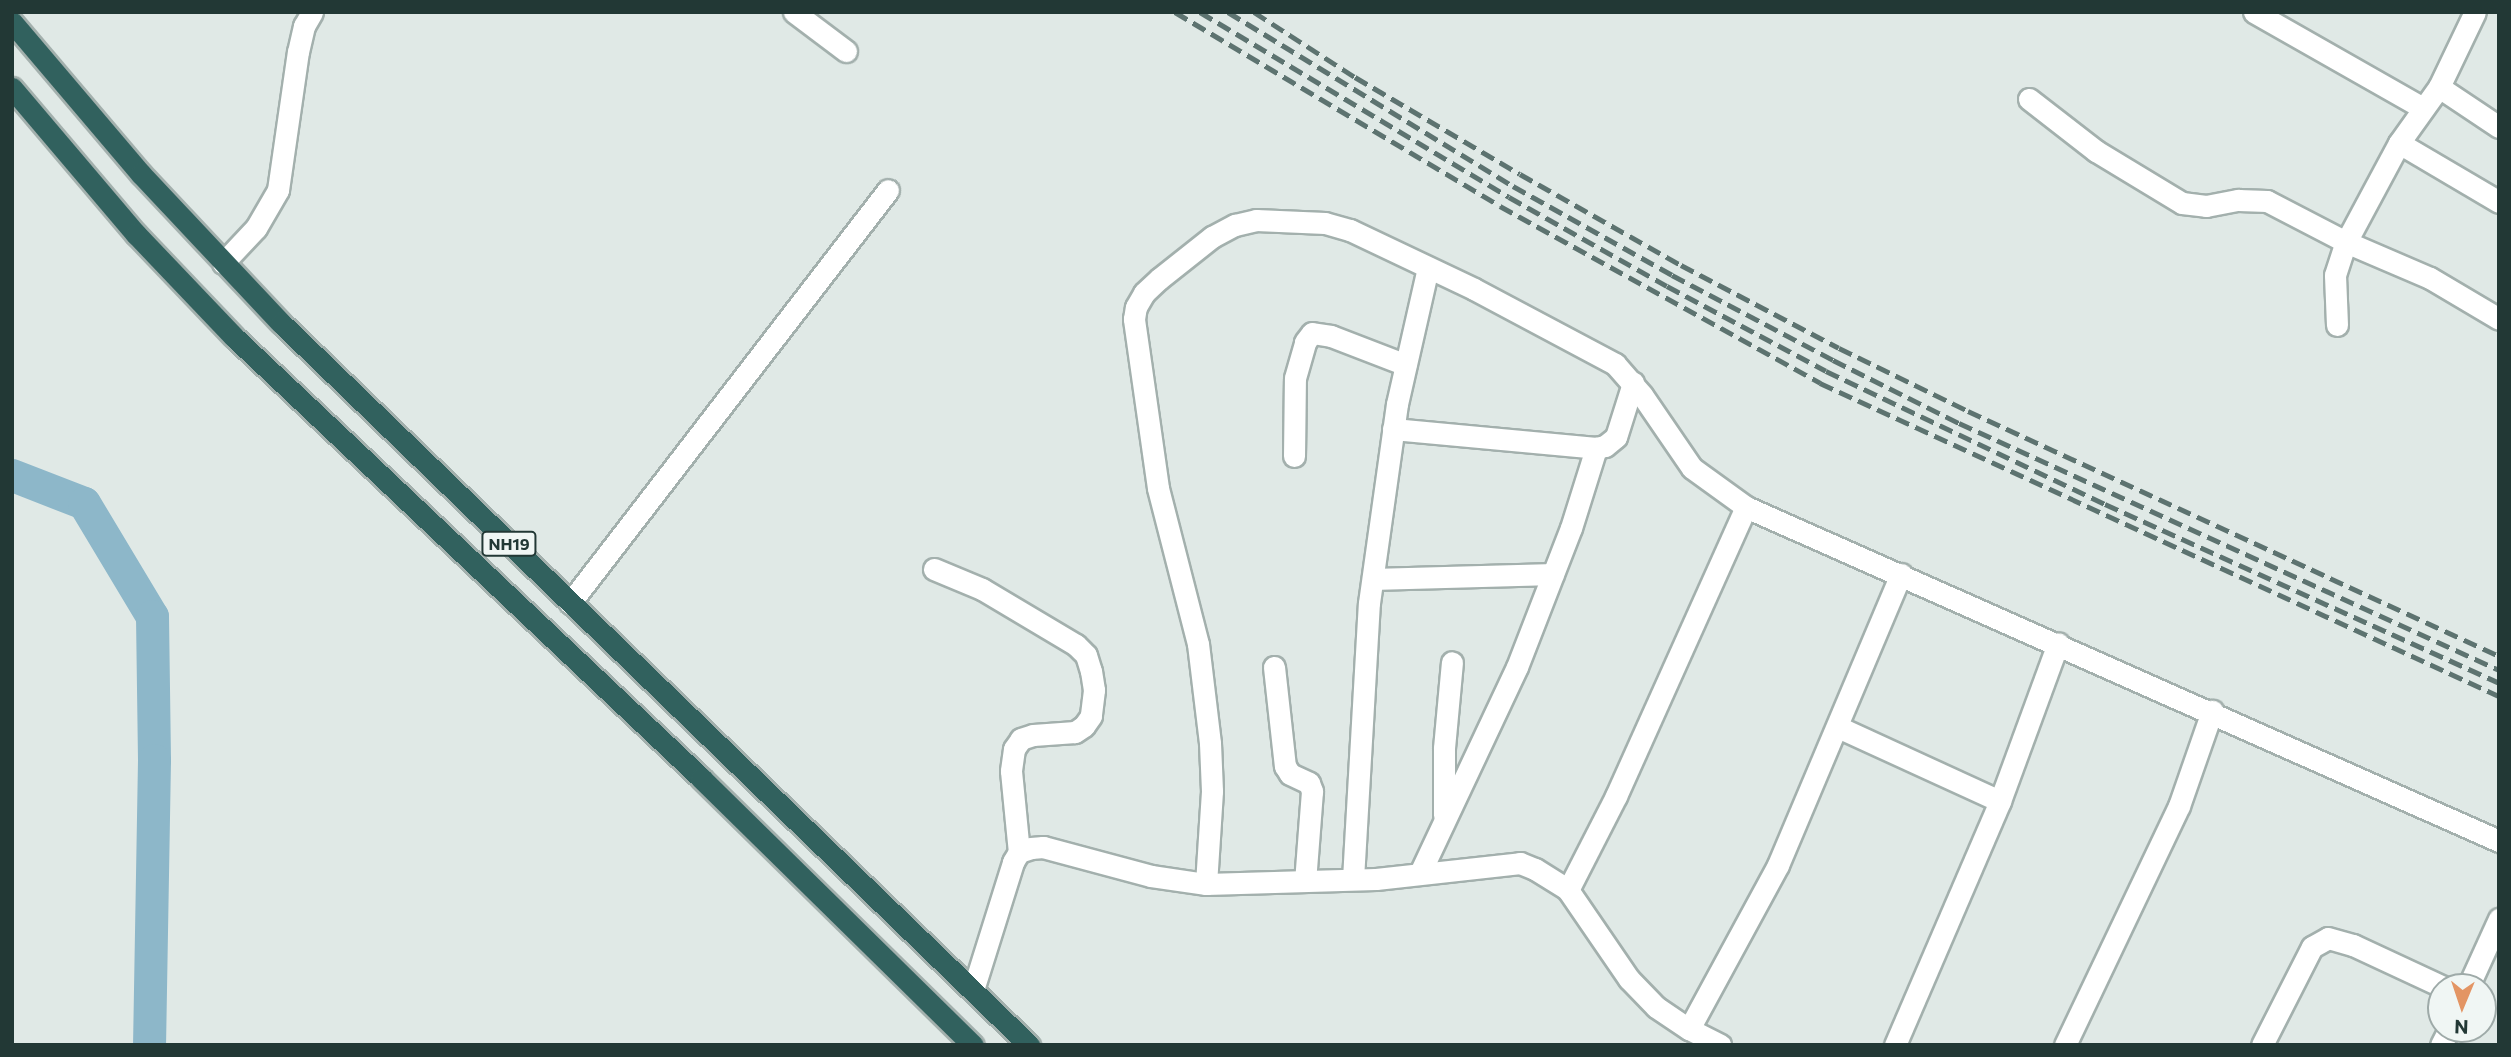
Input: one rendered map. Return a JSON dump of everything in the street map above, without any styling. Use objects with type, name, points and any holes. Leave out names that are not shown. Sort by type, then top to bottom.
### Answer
[{"type":"highway","name":"NH19","points":[[12,22],[79,103],[223,263],[368,409],[1029,1045]]},
{"type":"highway","name":"NH19","points":[[12,88],[136,234],[233,336],[630,710],[974,1045]]},
{"type":"street","points":[[223,263],[256,228],[278,190],[298,52],[304,26],[312,12]]},
{"type":"street","points":[[794,12],[846,51]]},
{"type":"street","points":[[2254,12],[2423,108]]},
{"type":"street","points":[[2337,325],[2335,275],[2346,242],[2399,143],[2439,88],[2475,12]]},
{"type":"street","points":[[2439,88],[2499,127]]},
{"type":"street","points":[[2029,99],[2096,151],[2182,203],[2206,206],[2238,200],[2267,201],[2346,242],[2430,278],[2499,319]]},
{"type":"street","points":[[2399,143],[2499,202]]},
{"type":"street","points":[[570,603],[888,190]]},
{"type":"street","points":[[1206,884],[1212,791],[1210,743],[1198,644],[1157,488],[1135,337],[1136,307],[1144,292],[1158,278],[1212,237],[1235,225],[1256,220],[1325,223],[1350,230],[1428,267],[1615,365],[1633,383],[1692,468],[1746,507],[2212,711],[2499,841]]},
{"type":"street","points":[[1353,879],[1373,579],[1393,429],[1428,267]]},
{"type":"street","points":[[1294,456],[1295,378],[1305,342],[1312,333],[1339,338],[1406,365]]},
{"type":"street","points":[[1393,429],[1596,448],[1605,446],[1616,437],[1633,383]]},
{"type":"street","points":[[1420,873],[1517,667],[1553,574],[1596,448]]},
{"type":"street","points":[[1568,890],[1616,796],[1746,507]]},
{"type":"street","points":[[934,569],[982,589],[1066,639],[1086,655],[1091,671],[1091,716],[1084,726],[1075,732],[1033,735],[1021,739],[1014,749],[1011,771],[1019,852],[1013,862],[974,990]]},
{"type":"street","points":[[1373,579],[1553,574]]},
{"type":"street","points":[[1689,1029],[1778,865],[1901,574]]},
{"type":"street","points":[[1895,1045],[2000,801],[2058,643]]},
{"type":"street","points":[[1444,821],[1444,748],[1452,662]]},
{"type":"street","points":[[1274,667],[1285,766],[1290,774],[1310,783],[1312,791],[1305,881]]},
{"type":"street","points":[[2066,1045],[2179,806],[2212,711]]},
{"type":"street","points":[[1838,727],[2000,801]]},
{"type":"street","points":[[1019,852],[1043,847],[1151,876],[1206,884],[1353,879],[1520,863],[1535,869],[1568,890],[1629,979],[1656,1007],[1720,1045]]},
{"type":"street","points":[[2474,973],[2499,919]]},
{"type":"street","points":[[2262,1045],[2312,947],[2328,938],[2353,945],[2427,980]]},
{"type":"waterway","points":[[12,475],[84,503],[152,616],[154,760],[149,1045]]},
{"type":"railway","points":[[1175,12],[1500,206],[1820,383],[2499,696]]},
{"type":"railway","points":[[1200,12],[1509,197],[1826,371],[2105,504],[2499,683]]},
{"type":"railway","points":[[1228,12],[1513,186],[1672,275],[1833,360],[1959,423],[2499,670]]},
{"type":"railway","points":[[1254,12],[1355,77],[1520,174],[1681,265],[1839,348],[1968,411],[2499,656]]}]
